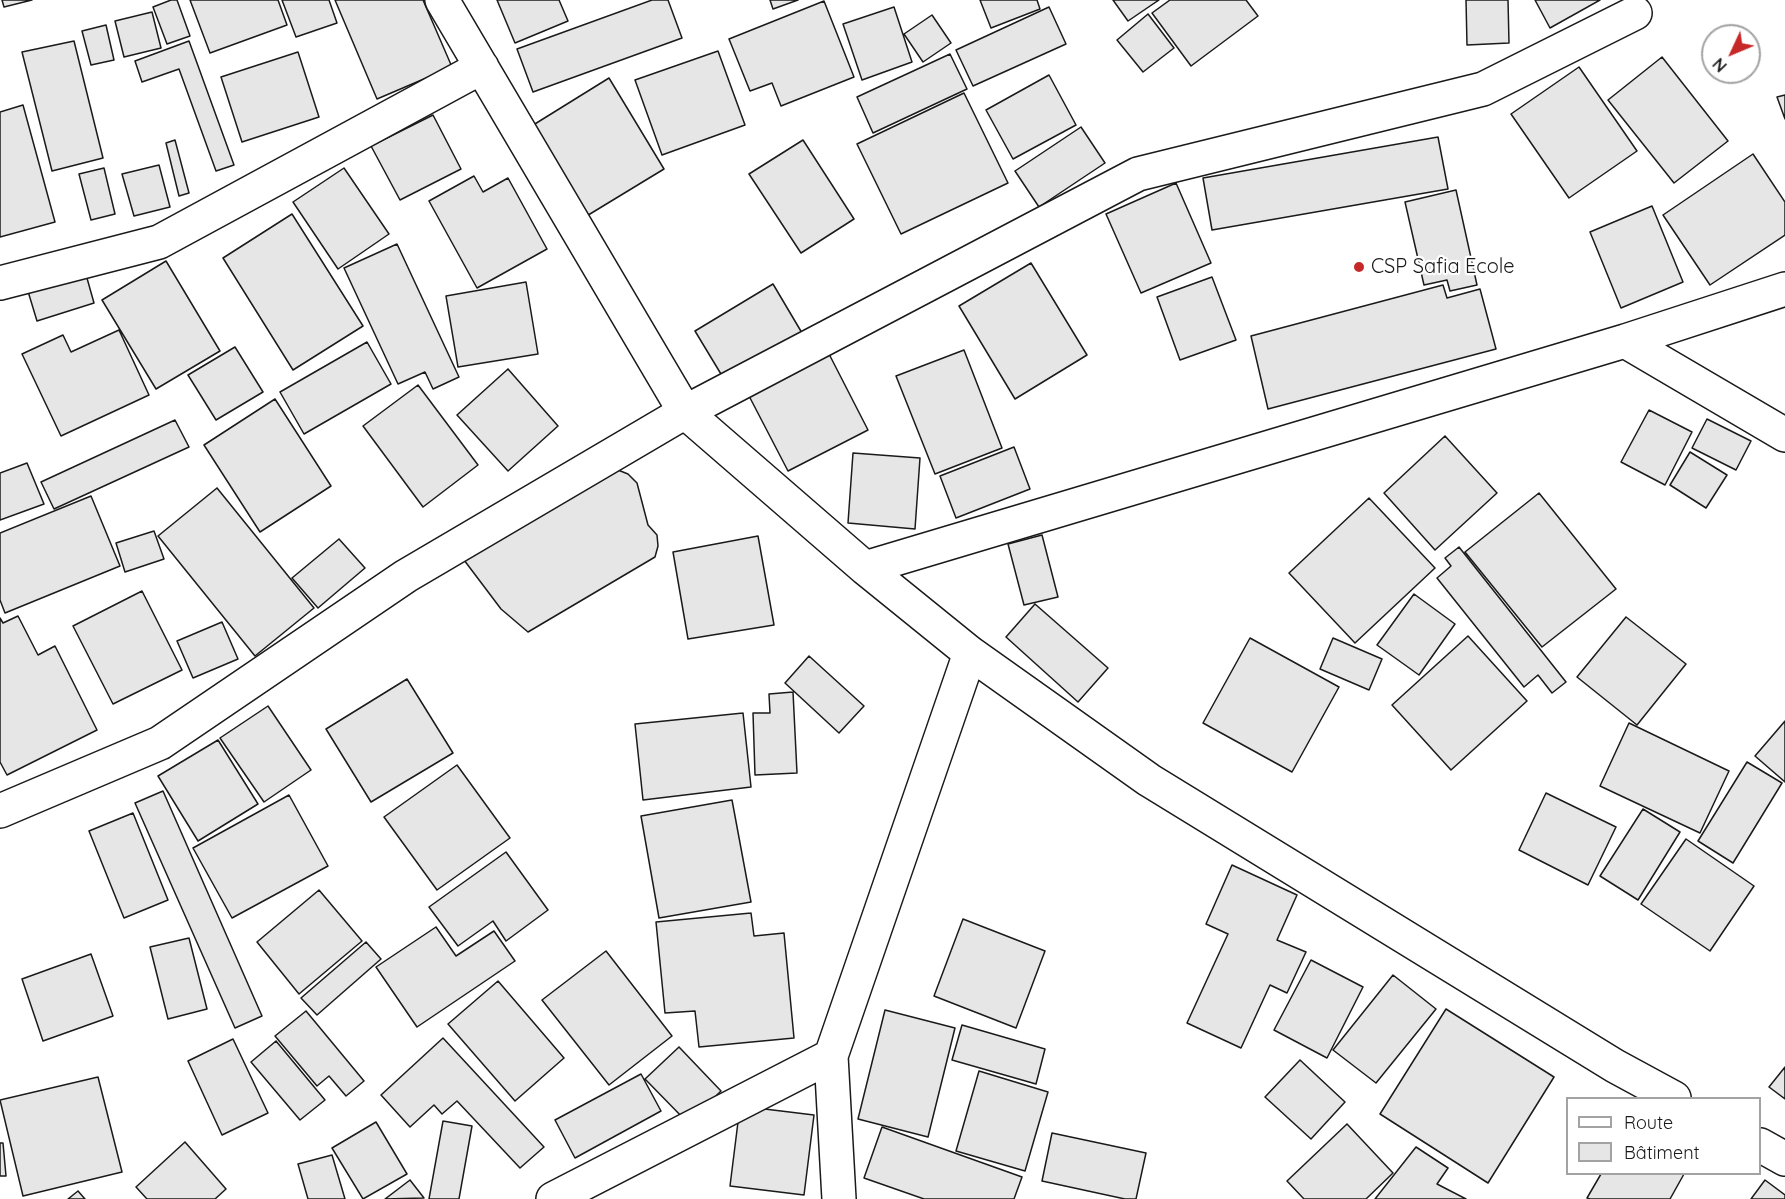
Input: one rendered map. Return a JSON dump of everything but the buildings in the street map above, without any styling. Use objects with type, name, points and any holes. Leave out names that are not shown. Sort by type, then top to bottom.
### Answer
[{"type":"street","points":[[442,0],[685,412],[865,568],[970,653],[1149,780],[1615,1066],[1672,1097]]},
{"type":"street","points":[[0,812],[160,743],[406,576],[685,412],[1138,174],[1483,89],[1635,14]]},
{"type":"street","points":[[0,283],[159,242],[482,67]]},
{"type":"street","points":[[865,568],[1625,341],[1785,289]]},
{"type":"street","points":[[1625,341],[1785,435]]},
{"type":"street","points":[[839,1199],[831,1056],[970,653]]},
{"type":"street","points":[[553,1199],[831,1056]]},
{"type":"street","points":[[1761,1146],[1785,1159]]},
{"type":"place","name":"CSP Safia Ecole","points":[[1359,267]]}]
